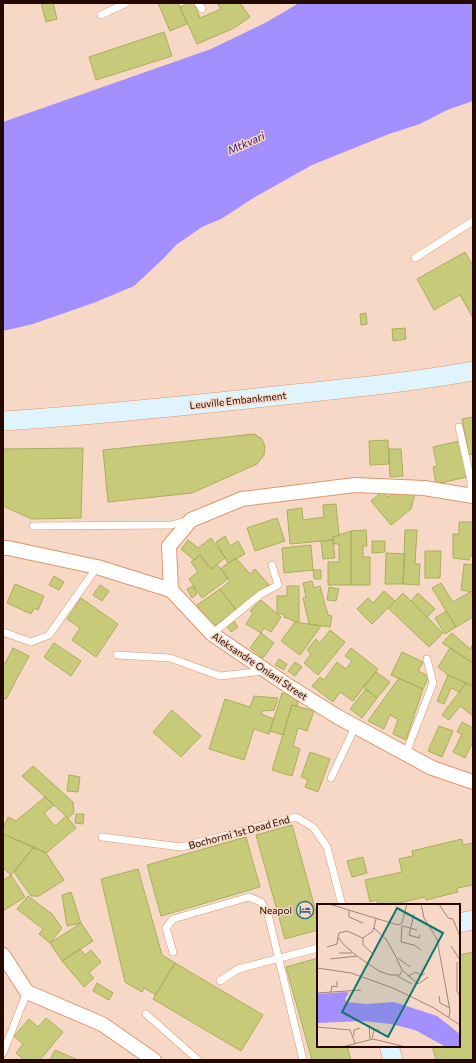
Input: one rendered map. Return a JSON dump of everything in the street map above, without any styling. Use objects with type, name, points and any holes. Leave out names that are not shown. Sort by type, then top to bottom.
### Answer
[{"type":"main road","name":"Leuville Embankment","points":[[3,421],[162,408],[383,384],[473,371]]},
{"type":"main road","points":[[460,923],[473,920]]},
{"type":"main road","points":[[389,1047],[393,1060]]},
{"type":"street","points":[[3,548],[97,567],[171,590],[169,546],[191,520],[242,499],[355,485],[424,488],[472,496]]},
{"type":"street","name":"Aleksandre Oniani Street","points":[[171,590],[212,634],[338,718],[432,768],[473,782]]},
{"type":"street","points":[[3,955],[27,992],[102,1024],[154,1060]]},
{"type":"lane","points":[[100,14],[126,3]]},
{"type":"lane","points":[[414,258],[473,221]]},
{"type":"lane","points":[[459,427],[471,481],[472,496]]},
{"type":"lane","points":[[33,526],[171,525],[191,520]]},
{"type":"lane","points":[[212,634],[261,594],[278,585],[272,565]]},
{"type":"lane","points":[[3,632],[31,642],[49,635],[97,567]]},
{"type":"lane","points":[[117,655],[170,658],[220,676],[266,671]]},
{"type":"lane","points":[[406,753],[433,683],[428,659]]},
{"type":"lane","points":[[331,778],[355,727]]},
{"type":"lane","name":"Bochormi 1st Dead End","points":[[102,837],[181,847],[296,817],[313,827],[327,848],[342,904]]},
{"type":"lane","points":[[173,952],[166,928],[173,919],[249,897],[261,902],[268,914],[303,1060]]},
{"type":"lane","points":[[220,981],[238,969],[317,948]]},
{"type":"lane","points":[[3,1053],[27,992]]},
{"type":"lane","points":[[146,1014],[198,1060]]},
{"type":"water","name":"Mtkvari","points":[[299,3],[473,3],[473,101],[447,110],[420,124],[389,134],[312,165],[255,197],[221,219],[202,227],[176,245],[134,286],[96,302],[33,324],[3,331],[3,122],[211,49],[265,23]]},
{"type":"building","points":[[41,3],[53,3],[57,19],[46,22]]},
{"type":"building","points":[[158,3],[178,3],[187,24],[170,31]]},
{"type":"building","points":[[194,3],[200,18],[221,9],[217,3],[240,3],[250,17],[234,28],[197,44],[180,7]]},
{"type":"building","points":[[164,32],[172,56],[96,80],[89,57]]},
{"type":"building","points":[[465,252],[473,266],[473,318],[460,295],[434,310],[417,279]]},
{"type":"building","points":[[366,313],[367,324],[361,325],[360,314]]},
{"type":"building","points":[[405,328],[406,339],[393,341],[392,329]]},
{"type":"building","points":[[473,417],[473,454],[469,455],[462,419]]},
{"type":"building","points":[[254,434],[262,439],[265,447],[264,455],[257,464],[192,493],[108,502],[103,450]]},
{"type":"building","points":[[388,440],[389,464],[370,465],[369,441]]},
{"type":"building","points":[[459,441],[467,477],[436,484],[433,467],[437,466],[433,447]]},
{"type":"building","points":[[83,448],[81,518],[32,519],[3,506],[3,449]]},
{"type":"building","points":[[389,449],[401,449],[403,476],[390,477]]},
{"type":"building","points":[[383,491],[388,497],[397,491],[415,494],[411,509],[391,525],[371,501]]},
{"type":"building","points":[[336,504],[339,535],[333,537],[333,540],[290,544],[287,510],[302,508],[303,520],[324,517],[323,505]]},
{"type":"building","points":[[277,518],[285,541],[255,551],[247,528]]},
{"type":"building","points":[[459,522],[473,522],[473,552],[469,560],[453,558],[453,534],[459,534]]},
{"type":"building","points":[[366,530],[367,546],[363,546],[363,557],[370,557],[370,585],[351,585],[351,531]]},
{"type":"building","points":[[405,530],[417,530],[415,564],[420,564],[419,585],[403,584]]},
{"type":"building","points":[[351,531],[351,585],[328,585],[328,562],[339,562],[339,544],[333,544],[333,537]]},
{"type":"building","points":[[225,536],[230,546],[238,541],[245,554],[228,563],[216,542]]},
{"type":"building","points":[[211,538],[225,558],[211,569],[200,555],[194,560],[181,549],[188,540],[198,548]]},
{"type":"building","points":[[333,540],[335,558],[323,559],[321,541]]},
{"type":"building","points":[[372,541],[385,541],[385,552],[372,553]]},
{"type":"building","points":[[311,545],[313,570],[284,573],[282,548]]},
{"type":"building","points":[[425,551],[441,551],[440,578],[425,578]]},
{"type":"building","points":[[386,553],[405,554],[403,584],[385,584]]},
{"type":"building","points":[[200,555],[211,569],[217,564],[228,579],[202,598],[189,579],[198,572],[191,562]]},
{"type":"building","points":[[236,558],[250,574],[255,569],[269,585],[236,610],[220,589],[230,581],[221,568]]},
{"type":"building","points":[[464,564],[473,565],[473,592],[461,590]]},
{"type":"building","points":[[313,570],[321,570],[321,579],[314,579]]},
{"type":"building","points":[[54,576],[64,582],[59,590],[49,585]]},
{"type":"building","points":[[312,581],[314,588],[320,586],[328,615],[332,616],[330,627],[309,624],[303,598],[306,597],[303,583]]},
{"type":"building","points":[[441,583],[453,602],[470,592],[473,597],[473,617],[456,627],[432,588]]},
{"type":"building","points":[[15,584],[44,596],[38,610],[34,608],[31,614],[7,603]]},
{"type":"building","points":[[100,585],[109,591],[102,601],[93,595]]},
{"type":"building","points":[[193,586],[197,594],[192,598],[187,589]]},
{"type":"building","points":[[287,586],[299,586],[299,623],[284,617],[284,614],[277,614],[277,596],[287,596]]},
{"type":"building","points":[[329,587],[339,589],[336,601],[327,600]]},
{"type":"building","points":[[220,589],[236,610],[213,627],[197,605]]},
{"type":"building","points":[[384,591],[395,601],[372,624],[357,609],[368,598],[373,603]]},
{"type":"building","points":[[403,593],[443,633],[429,647],[388,608]]},
{"type":"building","points":[[418,593],[435,609],[427,617],[411,601]]},
{"type":"building","points":[[81,598],[118,624],[96,657],[72,640],[80,628],[67,619]]},
{"type":"building","points":[[261,600],[281,617],[271,632],[264,628],[261,633],[246,624],[253,613],[250,611]]},
{"type":"building","points":[[446,611],[456,627],[445,634],[435,618]]},
{"type":"building","points":[[234,621],[238,627],[231,632],[227,626]]},
{"type":"building","points":[[295,622],[321,626],[300,655],[281,641]]},
{"type":"building","points":[[330,630],[345,642],[318,675],[304,663],[311,654],[307,650],[316,639],[320,643]]},
{"type":"building","points":[[261,633],[274,643],[263,658],[250,648]]},
{"type":"building","points":[[452,633],[470,649],[473,644],[473,663],[442,643]]},
{"type":"building","points":[[54,643],[81,661],[71,676],[44,657]]},
{"type":"building","points":[[13,648],[29,656],[6,699],[3,698],[3,667]]},
{"type":"building","points":[[351,648],[378,669],[353,701],[340,692],[333,702],[312,686],[320,677],[324,680],[337,662],[346,669],[352,661],[345,656]]},
{"type":"building","points":[[450,648],[473,663],[473,686],[448,675],[438,667]]},
{"type":"building","points":[[402,652],[423,662],[418,671],[429,676],[423,689],[391,675]]},
{"type":"building","points":[[279,659],[287,664],[284,670],[275,665]]},
{"type":"building","points":[[295,662],[302,667],[295,676],[288,671]]},
{"type":"building","points":[[376,672],[390,682],[377,698],[363,687]]},
{"type":"building","points":[[448,675],[466,683],[459,692],[451,688],[444,704],[437,701]]},
{"type":"building","points":[[399,678],[423,689],[406,740],[393,734],[398,719],[390,715],[384,729],[368,721]]},
{"type":"building","points":[[466,683],[473,686],[473,716],[460,706],[449,720],[442,715]]},
{"type":"building","points":[[366,689],[377,698],[362,718],[350,709]]},
{"type":"building","points":[[282,693],[299,698],[297,706],[292,705],[283,735],[270,731]]},
{"type":"building","points":[[254,696],[278,698],[274,710],[262,711],[261,714],[274,719],[269,734],[254,729],[244,760],[209,749],[225,699],[250,707]]},
{"type":"building","points":[[292,705],[314,711],[307,731],[298,728],[293,746],[300,749],[292,776],[272,770]]},
{"type":"building","points":[[172,710],[201,736],[181,757],[153,732]]},
{"type":"building","points":[[462,722],[473,728],[473,742],[465,758],[453,752],[462,734],[457,732]]},
{"type":"building","points":[[439,726],[453,731],[442,757],[428,751]]},
{"type":"building","points":[[310,752],[330,759],[318,792],[305,787],[308,780],[301,777]]},
{"type":"building","points":[[33,766],[73,802],[74,813],[68,818],[22,776]]},
{"type":"building","points":[[69,775],[80,777],[78,792],[67,791]]},
{"type":"building","points":[[45,797],[54,805],[44,813],[55,826],[66,816],[76,828],[46,853],[3,834],[3,828],[8,817],[16,821]]},
{"type":"building","points":[[76,814],[84,814],[83,824],[75,823]]},
{"type":"building","points":[[292,825],[317,915],[317,930],[285,939],[256,835]]},
{"type":"building","points":[[3,834],[34,847],[11,875],[3,868]]},
{"type":"building","points":[[246,837],[260,887],[161,916],[147,865]]},
{"type":"building","points":[[462,839],[463,845],[473,843],[473,885],[457,888],[458,892],[426,900],[425,897],[394,904],[378,904],[377,900],[370,902],[365,880],[402,872],[399,859],[413,856],[412,851]]},
{"type":"building","points":[[34,847],[46,853],[64,880],[39,896],[31,896],[14,872]]},
{"type":"building","points":[[363,857],[367,873],[352,877],[347,861]]},
{"type":"building","points":[[138,869],[162,955],[175,963],[156,995],[144,988],[142,992],[125,982],[101,879]]},
{"type":"building","points":[[11,875],[25,897],[3,911],[3,880]]},
{"type":"building","points":[[71,892],[81,923],[67,926],[62,895]]},
{"type":"building","points":[[28,896],[52,914],[62,928],[50,943],[39,934],[43,929],[17,909]]},
{"type":"building","points":[[81,923],[93,941],[62,961],[50,943]]},
{"type":"building","points":[[80,949],[85,955],[91,950],[101,962],[89,973],[94,978],[84,987],[62,961]]},
{"type":"building","points":[[473,952],[473,1060],[436,1060],[432,1047],[460,1047],[460,955]]},
{"type":"building","points":[[317,958],[317,1047],[347,1047],[351,1060],[312,1060],[286,967]]},
{"type":"building","points":[[175,963],[263,1015],[241,1051],[153,999]]},
{"type":"building","points":[[97,983],[113,993],[109,1000],[93,991]]},
{"type":"building","points":[[46,1018],[63,1032],[40,1060],[24,1060],[16,1053],[23,1044],[14,1036],[29,1019],[38,1027]]},
{"type":"building","points":[[55,1050],[78,1060],[50,1060]]},
{"type":"place","name":"Neapol","points":[[305,910]]}]
